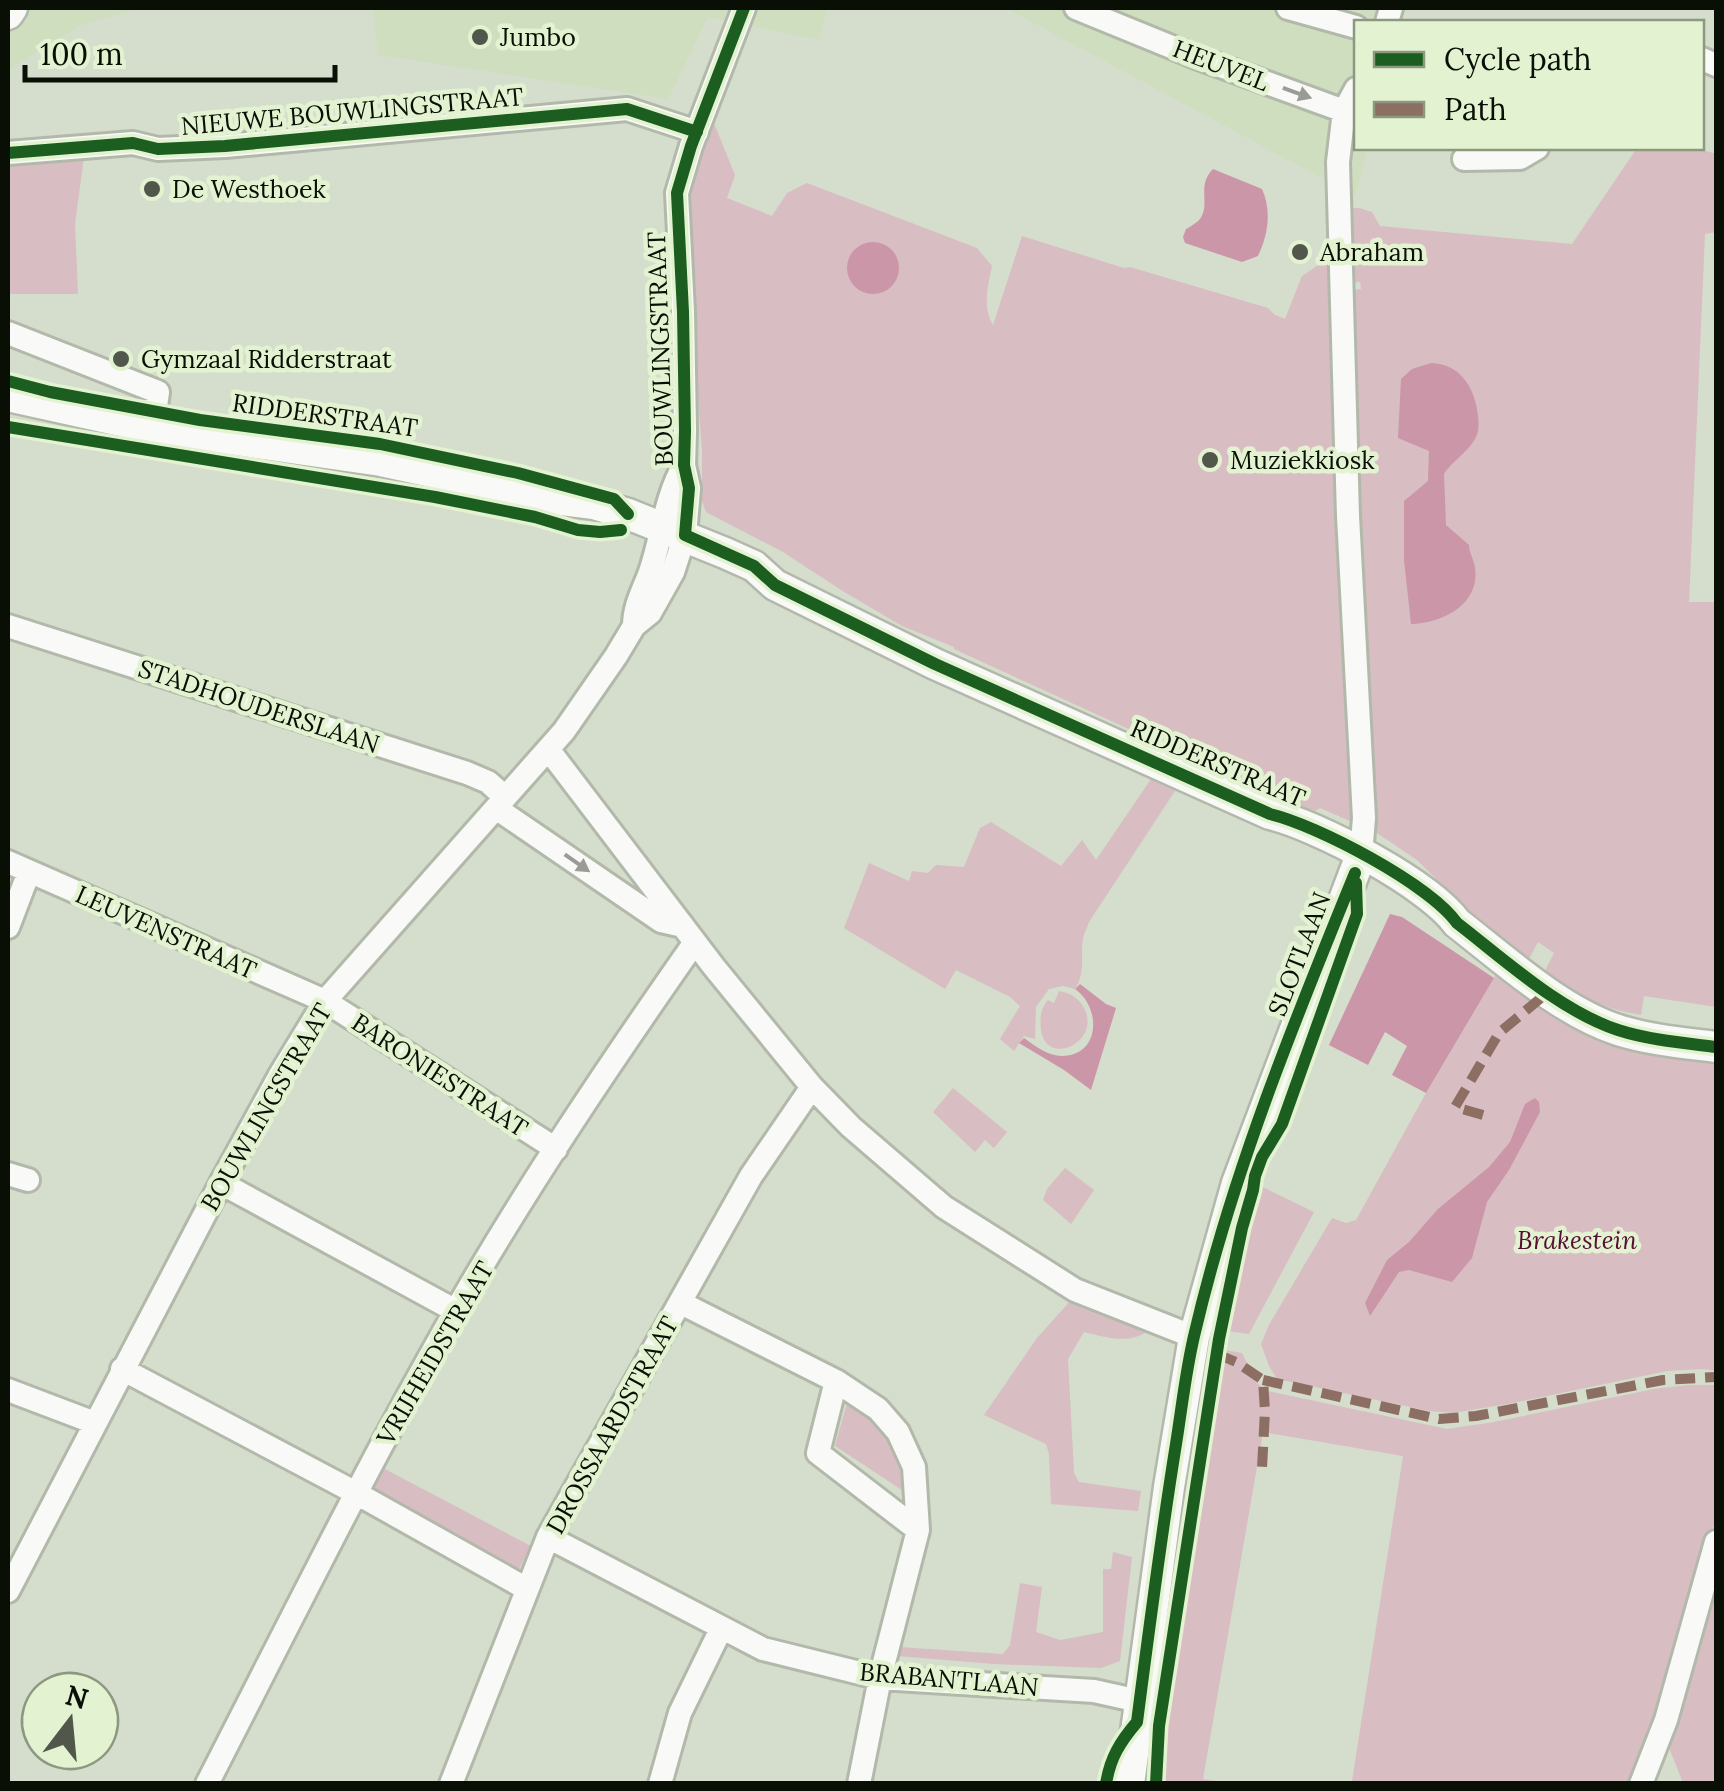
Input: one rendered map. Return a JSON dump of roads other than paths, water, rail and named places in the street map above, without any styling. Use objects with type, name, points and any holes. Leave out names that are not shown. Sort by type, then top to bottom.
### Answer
[{"type":"street","name":"BOUWLINGSTRAAT","points":[[8,1591],[221,1183],[325,1001],[564,731],[634,626],[634,612],[650,572],[672,539],[689,488],[684,465],[684,312],[677,193],[744,8]]},
{"type":"street","name":"HEUVEL","points":[[1076,8],[1344,111]]},
{"type":"street","points":[[1288,8],[1354,25]]},
{"type":"street","points":[[1344,111],[1354,94]]},
{"type":"street","name":"NIEUWE BOUWLINGSTRAAT","points":[[8,154],[133,144],[158,149],[225,146],[628,109],[694,139]]},
{"type":"street","name":"SLOTLAAN","points":[[1130,1784],[1169,1487],[1194,1336],[1237,1182],[1358,864],[1363,810],[1348,516],[1338,162],[1344,111]]},
{"type":"street","points":[[1464,159],[1520,158],[1534,150]]},
{"type":"street","points":[[8,332],[158,392],[153,428]]},
{"type":"street","name":"RIDDERSTRAAT","points":[[8,396],[153,428],[381,461],[562,500],[590,518],[754,566],[776,585],[935,664],[1270,814],[1290,835],[1358,864],[1436,918],[1457,923],[1548,992],[1590,1018],[1619,1030],[1716,1047]]},
{"type":"street","name":"STADHOUDERSLAAN","points":[[8,626],[467,772],[488,782],[501,803],[661,922],[689,934]]},
{"type":"street","points":[[548,748],[689,934],[812,1086],[851,1127],[944,1207],[1075,1290],[1194,1336]]},
{"type":"street","points":[[8,927],[18,867]]},
{"type":"street","name":"LEUVENSTRAAT","points":[[18,867],[325,1001]]},
{"type":"street","name":"VRIJHEIDSTRAAT","points":[[207,1784],[356,1493],[456,1311],[689,934]]},
{"type":"street","name":"BARONIESTRAAT","points":[[325,1001],[556,1148]]},
{"type":"street","name":"DROSSAARDSTRAAT","points":[[451,1784],[548,1537],[751,1176],[812,1086]]},
{"type":"street","points":[[221,1183],[456,1311]]},
{"type":"street","points":[[681,1303],[836,1381],[878,1409],[898,1432],[914,1467],[918,1530],[880,1678],[860,1784]]},
{"type":"street","points":[[122,1369],[528,1589]]},
{"type":"street","points":[[836,1381],[818,1453],[918,1530]]},
{"type":"street","points":[[8,1390],[95,1423]]},
{"type":"street","name":"BRABANTLAAN","points":[[548,1537],[763,1649],[880,1678],[1094,1692],[1140,1701]]},
{"type":"street","points":[[1641,1784],[1666,1720],[1716,1542]]},
{"type":"street","points":[[660,1784],[680,1714],[721,1629]]},
{"type":"place","name":"Jumbo","points":[[480,37]]},
{"type":"place","name":"De Westhoek","points":[[152,189]]},
{"type":"place","name":"Abraham","points":[[1300,252]]},
{"type":"place","name":"Gymzaal Ridderstraat","points":[[121,359]]},
{"type":"place","name":"Muziekkiosk","points":[[1210,460]]},
{"type":"park label","name":"Brakestein","points":[[1577,1240]]}]
